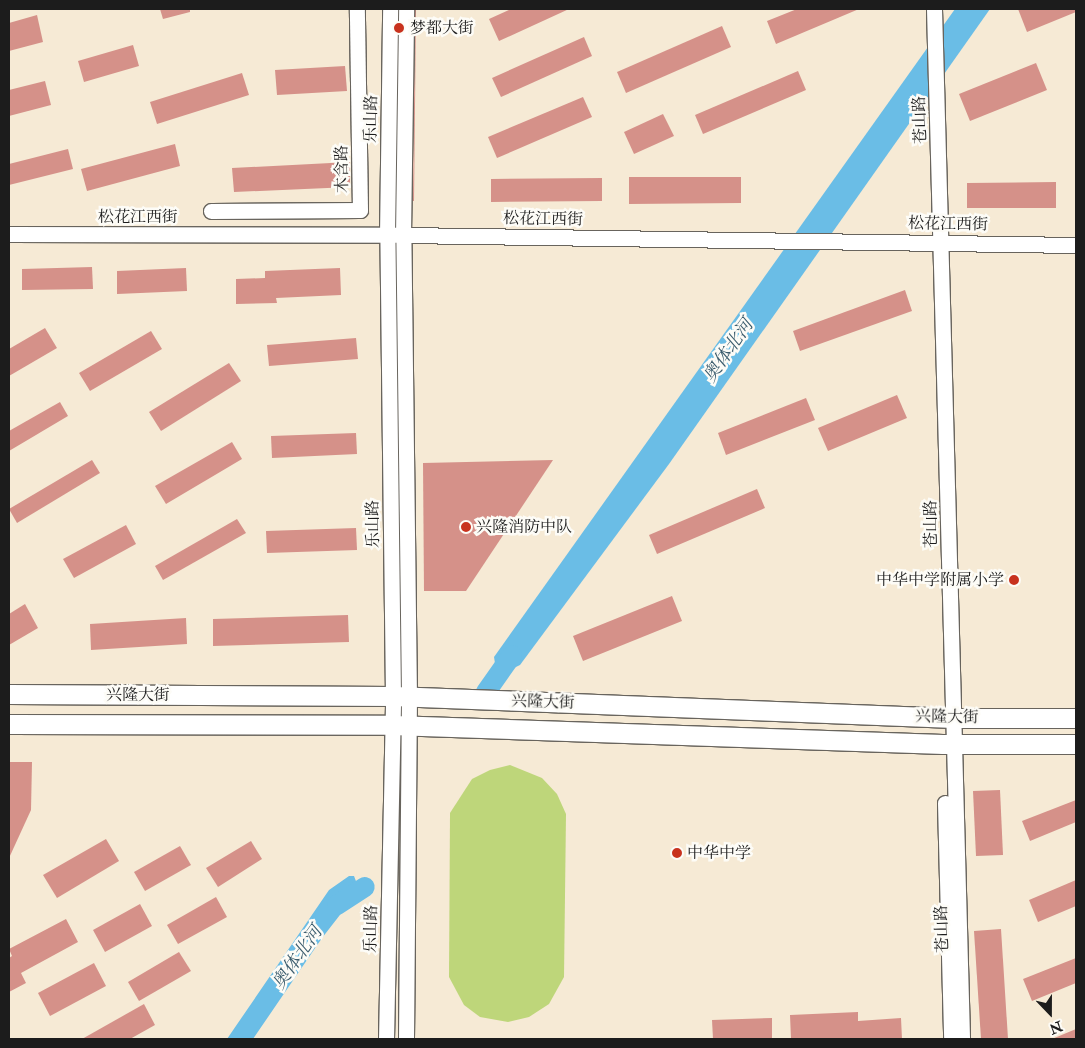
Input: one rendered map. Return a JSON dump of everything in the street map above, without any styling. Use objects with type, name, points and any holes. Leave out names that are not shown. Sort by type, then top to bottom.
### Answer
[{"type":"main road","name":"兴隆大街","points":[[9,694],[401,696],[948,717],[1076,718]]},
{"type":"main road","name":"兴隆大街","points":[[9,724],[400,726],[949,744],[1076,744]]},
{"type":"street","name":"木含路","points":[[211,211],[360,210],[357,9]]},
{"type":"street","name":"乐山路","points":[[390,9],[387,235],[401,696]]},
{"type":"street","name":"乐山路","points":[[386,1039],[401,696],[406,9]]},
{"type":"street","name":"苍山路","points":[[926,9],[930,41],[948,717],[962,1039]]},
{"type":"street","name":"苍山路","points":[[930,41],[934,9]]},
{"type":"street","name":"松花江西街","points":[[9,234],[403,235],[936,241],[1076,245]]},
{"type":"street","name":"乐山路","points":[[400,726],[406,1039]]},
{"type":"street","name":"苍山路","points":[[949,744],[951,1039]]},
{"type":"green space","points":[[510,765],[542,778],[557,794],[566,814],[564,977],[549,1004],[529,1017],[508,1022],[480,1017],[464,1005],[449,977],[450,813],[472,779],[490,770]]},
{"type":"water","points":[[955,9],[990,9],[669,464],[520,665],[497,676],[494,657]]},
{"type":"water","points":[[349,876],[354,876],[359,889],[354,901],[343,911],[322,938],[253,1039],[227,1039],[329,890]]},
{"type":"building","points":[[160,9],[190,9],[190,12],[163,19]]},
{"type":"building","points":[[415,9],[414,201],[413,201]]},
{"type":"building","points":[[511,9],[569,9],[499,41],[489,19]]},
{"type":"building","points":[[797,9],[859,9],[776,44],[767,21]]},
{"type":"building","points":[[1018,9],[1076,9],[1076,12],[1027,32]]},
{"type":"building","points":[[37,15],[43,42],[9,51],[9,23]]},
{"type":"building","points":[[722,26],[731,47],[626,93],[617,72]]},
{"type":"building","points":[[584,37],[592,56],[501,97],[492,78]]},
{"type":"building","points":[[133,45],[139,66],[84,82],[78,61]]},
{"type":"building","points":[[1036,63],[1047,90],[970,121],[959,94]]},
{"type":"building","points":[[345,66],[347,91],[277,95],[275,70]]},
{"type":"building","points":[[798,71],[806,90],[703,134],[695,115]]},
{"type":"building","points":[[242,73],[249,95],[157,124],[150,102]]},
{"type":"building","points":[[45,81],[51,105],[9,116],[9,90]]},
{"type":"building","points":[[583,97],[592,117],[497,158],[488,137]]},
{"type":"building","points":[[663,114],[674,136],[634,154],[624,132]]},
{"type":"building","points":[[175,144],[180,166],[87,191],[81,169]]},
{"type":"building","points":[[68,149],[73,169],[9,185],[9,164]]},
{"type":"building","points":[[350,162],[350,187],[234,192],[232,168]]},
{"type":"building","points":[[629,177],[741,177],[741,203],[629,204]]},
{"type":"building","points":[[602,178],[602,201],[491,202],[491,179]]},
{"type":"building","points":[[1056,182],[1056,208],[967,208],[967,183]]},
{"type":"building","points":[[92,267],[93,289],[22,290],[22,269]]},
{"type":"building","points":[[186,268],[187,291],[117,294],[117,271]]},
{"type":"building","points":[[340,268],[341,295],[276,298],[277,303],[236,304],[236,279],[265,278],[265,271]]},
{"type":"building","points":[[905,290],[912,311],[800,351],[793,331]]},
{"type":"building","points":[[45,328],[57,348],[9,376],[9,349]]},
{"type":"building","points":[[151,331],[162,349],[90,391],[79,373]]},
{"type":"building","points":[[356,338],[358,359],[269,366],[267,345]]},
{"type":"building","points":[[229,363],[241,381],[161,431],[149,412]]},
{"type":"building","points":[[897,395],[907,418],[828,451],[818,428]]},
{"type":"building","points":[[806,398],[815,420],[726,455],[718,433]]},
{"type":"building","points":[[60,402],[68,416],[9,451],[9,431]]},
{"type":"building","points":[[356,433],[357,454],[272,458],[271,436]]},
{"type":"building","points":[[232,442],[242,459],[166,504],[155,486]]},
{"type":"building","points":[[92,460],[100,473],[17,523],[9,509]]},
{"type":"building","name":"兴隆消防中队","points":[[553,460],[466,591],[424,591],[423,463]]},
{"type":"building","points":[[757,489],[765,508],[657,554],[649,535]]},
{"type":"building","points":[[237,519],[246,533],[163,580],[155,566]]},
{"type":"building","points":[[126,525],[136,544],[74,578],[63,559]]},
{"type":"building","points":[[356,528],[357,550],[267,553],[266,531]]},
{"type":"building","points":[[672,596],[682,621],[583,661],[573,636]]},
{"type":"building","points":[[25,604],[38,628],[9,645],[9,614]]},
{"type":"building","points":[[348,615],[349,642],[213,646],[213,619]]},
{"type":"building","points":[[186,618],[187,644],[91,650],[90,624]]},
{"type":"building","points":[[9,762],[32,762],[31,810],[9,858]]},
{"type":"building","points":[[1000,790],[1003,855],[976,856],[973,791]]},
{"type":"building","points":[[1076,800],[1076,822],[1030,841],[1022,821]]},
{"type":"building","points":[[106,839],[119,861],[57,898],[43,875]]},
{"type":"building","points":[[251,841],[262,859],[218,887],[206,868]]},
{"type":"building","points":[[180,846],[191,865],[145,891],[134,872]]},
{"type":"building","points":[[1076,880],[1076,906],[1038,922],[1029,900]]},
{"type":"building","points":[[216,897],[227,917],[178,944],[167,925]]},
{"type":"building","points":[[140,904],[152,926],[105,952],[93,930]]},
{"type":"building","points":[[66,919],[78,942],[21,973],[26,983],[9,992],[9,958],[12,956],[9,949]]},
{"type":"building","points":[[1001,929],[1008,1039],[981,1039],[974,931]]},
{"type":"building","points":[[179,952],[191,971],[139,1001],[128,982]]},
{"type":"building","points":[[1076,958],[1076,983],[1032,1001],[1023,979]]},
{"type":"building","points":[[94,963],[106,986],[50,1016],[38,993]]},
{"type":"building","points":[[144,1004],[155,1025],[130,1039],[82,1039]]},
{"type":"building","points":[[858,1012],[858,1021],[901,1018],[902,1039],[791,1039],[790,1015]]},
{"type":"building","points":[[772,1018],[772,1039],[713,1039],[712,1020]]},
{"type":"building","points":[[1076,1029],[1076,1039],[1052,1039]]},
{"type":"waterway","name":"奥体北河","points":[[486,692],[512,655]]},
{"type":"waterway","name":"奥体北河","points":[[337,905],[365,887]]},
{"type":"place","name":"梦都大街","points":[[399,28]]},
{"type":"place","name":"兴隆消防中队","points":[[466,527]]},
{"type":"place","name":"中华中学附属小学","points":[[1014,580]]},
{"type":"place","name":"中华中学","points":[[677,853]]}]
